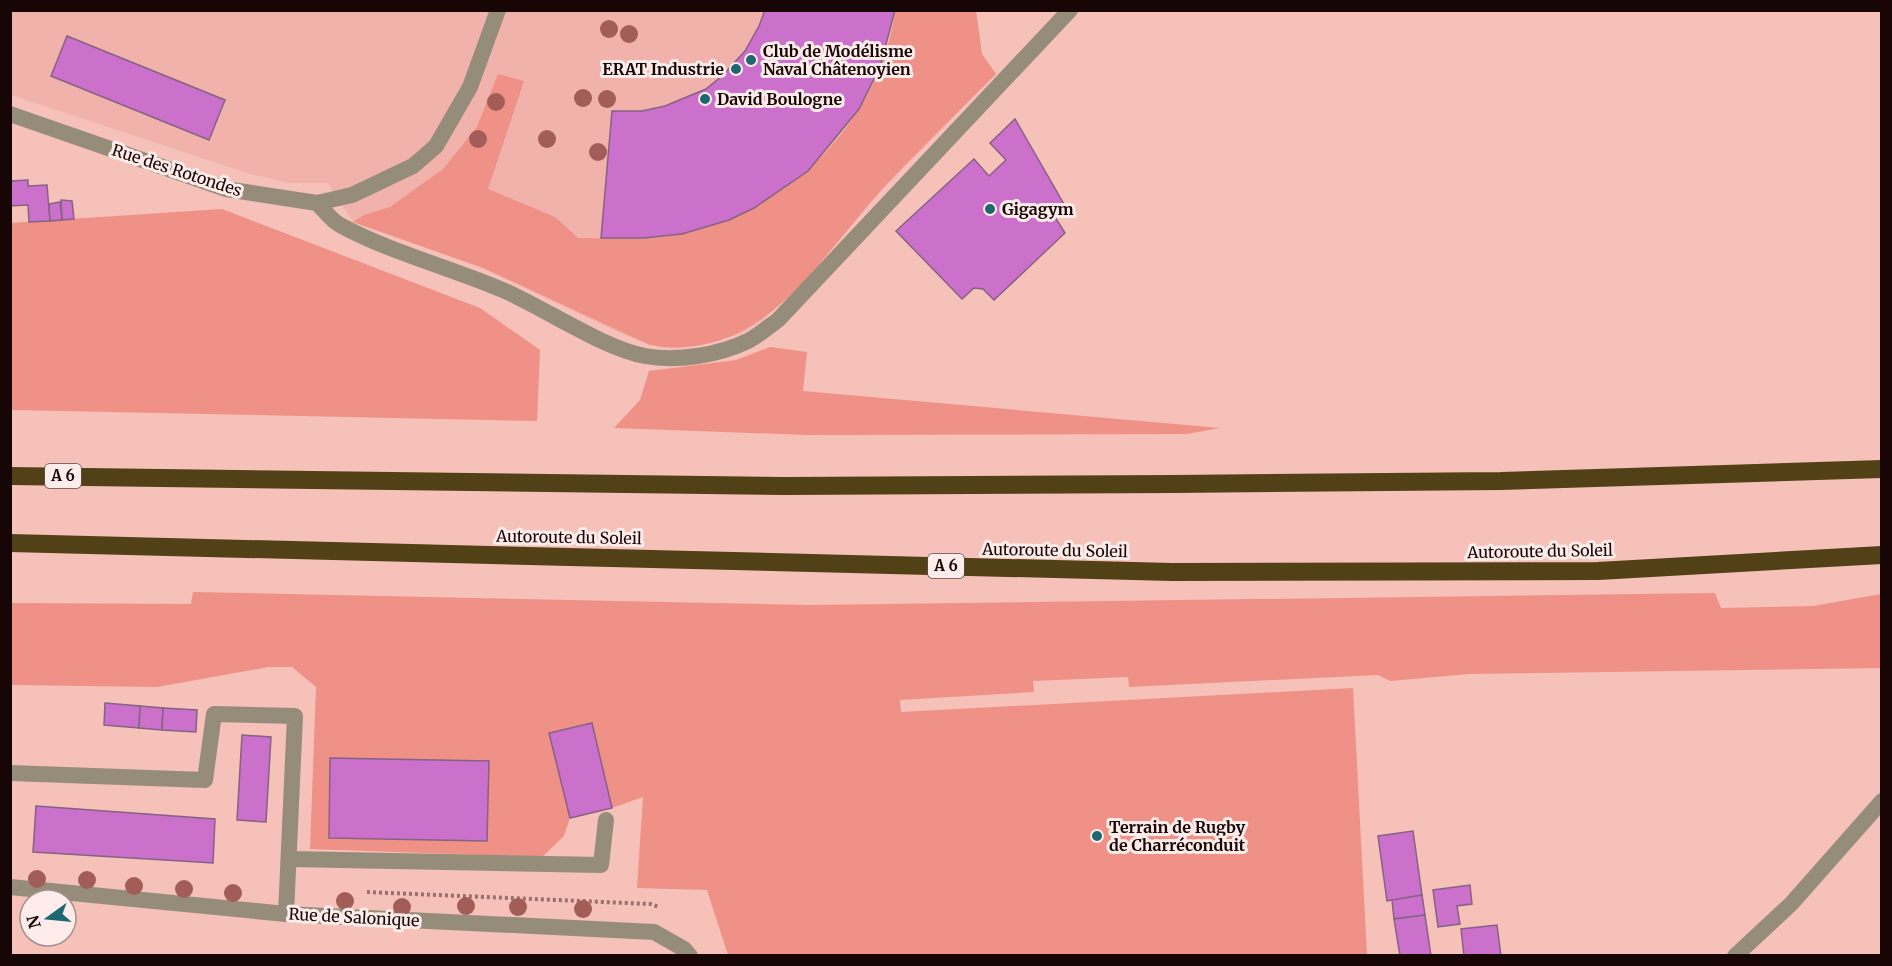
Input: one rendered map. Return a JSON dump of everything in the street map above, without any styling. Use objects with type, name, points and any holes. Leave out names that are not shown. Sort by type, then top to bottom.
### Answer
[{"type":"highway","name":"A 6","points":[[10,476],[785,486],[1501,481],[1881,469]]},
{"type":"highway","name":"Autoroute du Soleil","points":[[10,543],[1172,572],[1598,571],[1881,555]]},
{"type":"street","name":"Rue des Rotondes","points":[[10,114],[226,189],[317,203],[352,195],[386,180],[413,166],[436,146],[470,87],[498,10]]},
{"type":"street","points":[[317,203],[337,224],[368,239],[507,292],[602,340],[645,356],[680,357],[717,352],[749,341],[778,320],[1070,10]]},
{"type":"street","points":[[10,773],[205,780],[214,714],[294,716],[286,914]]},
{"type":"street","points":[[1735,956],[1791,904],[1881,801]]},
{"type":"street","points":[[289,859],[601,866],[606,820]]},
{"type":"street","name":"Rue de Salonique","points":[[10,887],[286,914],[654,932],[684,949],[690,956]]},
{"type":"path","points":[[358,892],[651,904],[669,912]]},
{"type":"shaded area","points":[[11,10],[976,11],[982,54],[996,74],[883,189],[842,237],[764,319],[741,334],[691,347],[671,349],[650,345],[620,333],[483,268],[353,222],[328,183],[289,183],[250,174],[11,95]]},
{"type":"shaded area","points":[[895,11],[976,11],[982,54],[996,74],[883,188],[811,274],[785,300],[757,322],[725,338],[690,347],[650,345],[483,268],[353,222],[364,215],[390,207],[443,169],[477,127],[498,74],[524,81],[488,189],[555,217],[578,238],[669,236],[710,226],[749,210],[786,187],[818,160],[847,127],[869,91],[886,52]]},
{"type":"shaded area","points":[[222,209],[480,308],[540,350],[537,421],[11,410],[10,223]]},
{"type":"shaded area","points":[[770,347],[807,352],[803,391],[1220,428],[1187,434],[807,435],[614,428],[640,400],[649,371],[736,360]]},
{"type":"shaded area","points":[[193,592],[808,605],[1715,593],[1721,608],[1813,606],[1881,594],[1881,668],[1469,674],[1390,681],[1378,675],[1129,687],[1128,677],[1033,681],[1034,692],[900,700],[901,712],[1353,688],[1367,955],[728,955],[707,890],[637,888],[643,797],[612,808],[591,723],[549,733],[570,818],[564,836],[542,857],[310,849],[316,687],[292,667],[269,667],[157,687],[11,685],[11,603],[191,604]]},
{"type":"building","points":[[765,10],[895,10],[880,67],[859,109],[808,171],[754,208],[729,220],[682,234],[644,238],[601,238],[612,111],[642,111],[665,106],[706,89],[723,75],[745,51]]},
{"type":"building","points":[[67,36],[225,100],[209,140],[51,76]]},
{"type":"building","name":"Gigagym","points":[[1015,119],[1064,204],[1053,214],[1065,233],[994,300],[983,289],[974,288],[962,299],[896,231],[974,159],[989,176],[1006,160],[990,143]]},
{"type":"building","points":[[28,180],[28,186],[47,185],[50,221],[29,222],[28,205],[10,206],[10,181]]},
{"type":"building","points":[[61,200],[72,201],[74,219],[62,220]]},
{"type":"building","points":[[60,202],[62,220],[50,221],[49,204]]},
{"type":"building","points":[[105,703],[140,706],[139,728],[104,725]]},
{"type":"building","points":[[140,706],[163,708],[162,730],[139,728]]},
{"type":"building","points":[[163,708],[197,710],[196,732],[162,730]]},
{"type":"building","points":[[592,723],[612,808],[570,818],[549,733]]},
{"type":"building","points":[[242,735],[271,737],[266,822],[237,820]]},
{"type":"building","points":[[330,758],[489,761],[487,841],[329,838]]},
{"type":"building","points":[[36,806],[215,819],[213,863],[33,852]]},
{"type":"building","points":[[1413,831],[1422,895],[1387,901],[1378,836]]},
{"type":"building","points":[[1470,885],[1472,904],[1457,906],[1460,924],[1438,927],[1433,890]]},
{"type":"building","points":[[1422,895],[1425,915],[1394,919],[1392,900]]},
{"type":"building","points":[[1425,915],[1431,956],[1400,956],[1394,919]]},
{"type":"building","points":[[1497,925],[1501,956],[1464,956],[1461,929]]},
{"type":"place","name":"Club de Modélisme Naval Châtenoyien","points":[[751,60]]},
{"type":"place","name":"ERAT Industrie","points":[[736,69]]},
{"type":"place","name":"David Boulogne","points":[[705,99]]},
{"type":"place","name":"Gigagym","points":[[990,209]]},
{"type":"place","name":"Terrain de Rugby de Charréconduit","points":[[1097,836]]}]
